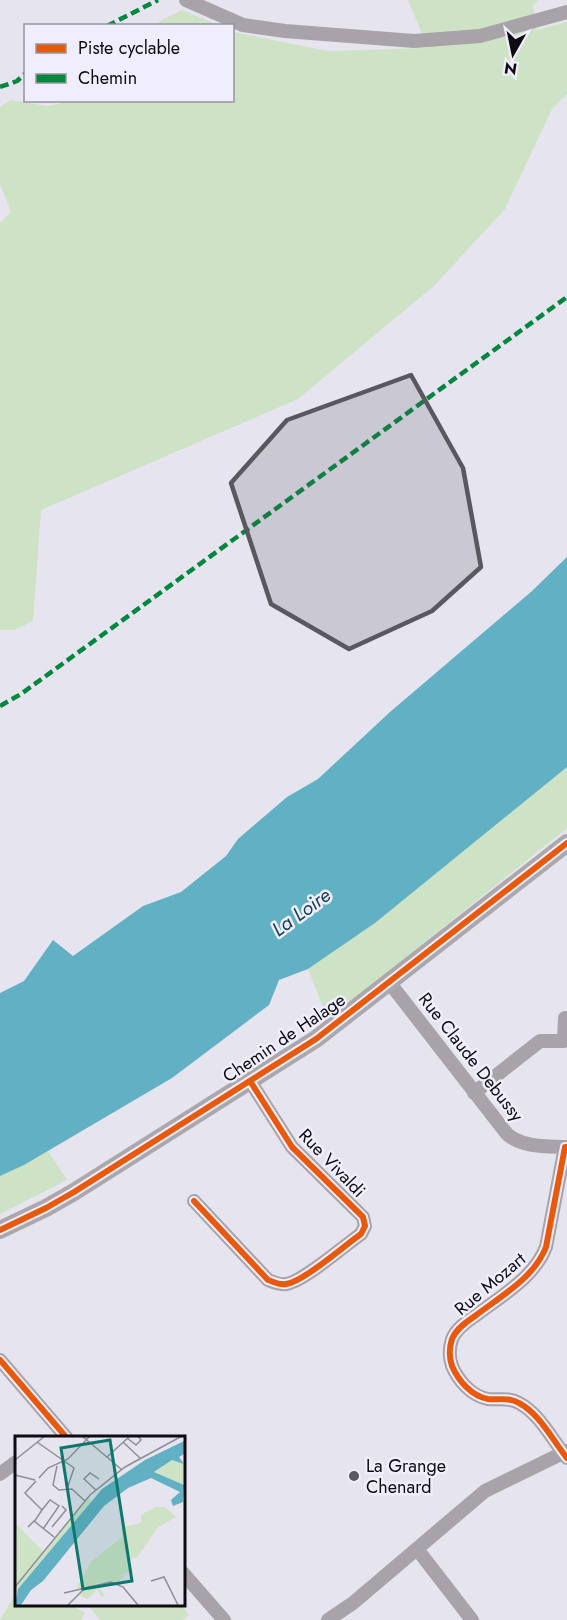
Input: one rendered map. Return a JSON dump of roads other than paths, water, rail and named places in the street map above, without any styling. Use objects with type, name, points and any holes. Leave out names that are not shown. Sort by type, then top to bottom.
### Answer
[{"type":"main road","name":"Chemin de Halage","points":[[0,1230],[56,1203],[316,1039],[567,843]]},
{"type":"street","points":[[186,0],[243,25],[285,31],[414,40],[480,36],[567,12]]},
{"type":"street","name":"Rue Claude Debussy","points":[[389,982],[474,1093],[514,1140],[566,1147]]},
{"type":"street","points":[[474,1093],[540,1041],[564,1041],[564,1018]]},
{"type":"street","name":"Rue Vivaldi","points":[[194,1201],[268,1280],[280,1285],[290,1284],[303,1276],[361,1234],[364,1226],[363,1217],[292,1147],[250,1081]]},
{"type":"street","name":"Rue Mozart","points":[[566,1147],[546,1247],[541,1260],[524,1278],[463,1325],[452,1339],[449,1350],[455,1373],[472,1392],[487,1399],[508,1399],[518,1402],[530,1410],[566,1454]]},
{"type":"street","points":[[0,1360],[60,1435]]},
{"type":"street","points":[[333,1616],[353,1603],[472,1502],[498,1483],[566,1454]]},
{"type":"street","points":[[0,1474],[15,1463]]},
{"type":"street","points":[[417,1549],[472,1620]]},
{"type":"street","points":[[184,1574],[224,1620]]},
{"type":"water","name":"La Loire","points":[[567,557],[567,767],[375,923],[308,969],[279,980],[269,1005],[172,1078],[24,1165],[0,1176],[0,993],[24,981],[53,940],[73,956],[143,906],[181,892],[226,856],[238,839],[287,797],[318,779],[390,712],[532,591]]},
{"type":"place","name":"La Grange Chenard","points":[[354,1476]]}]
